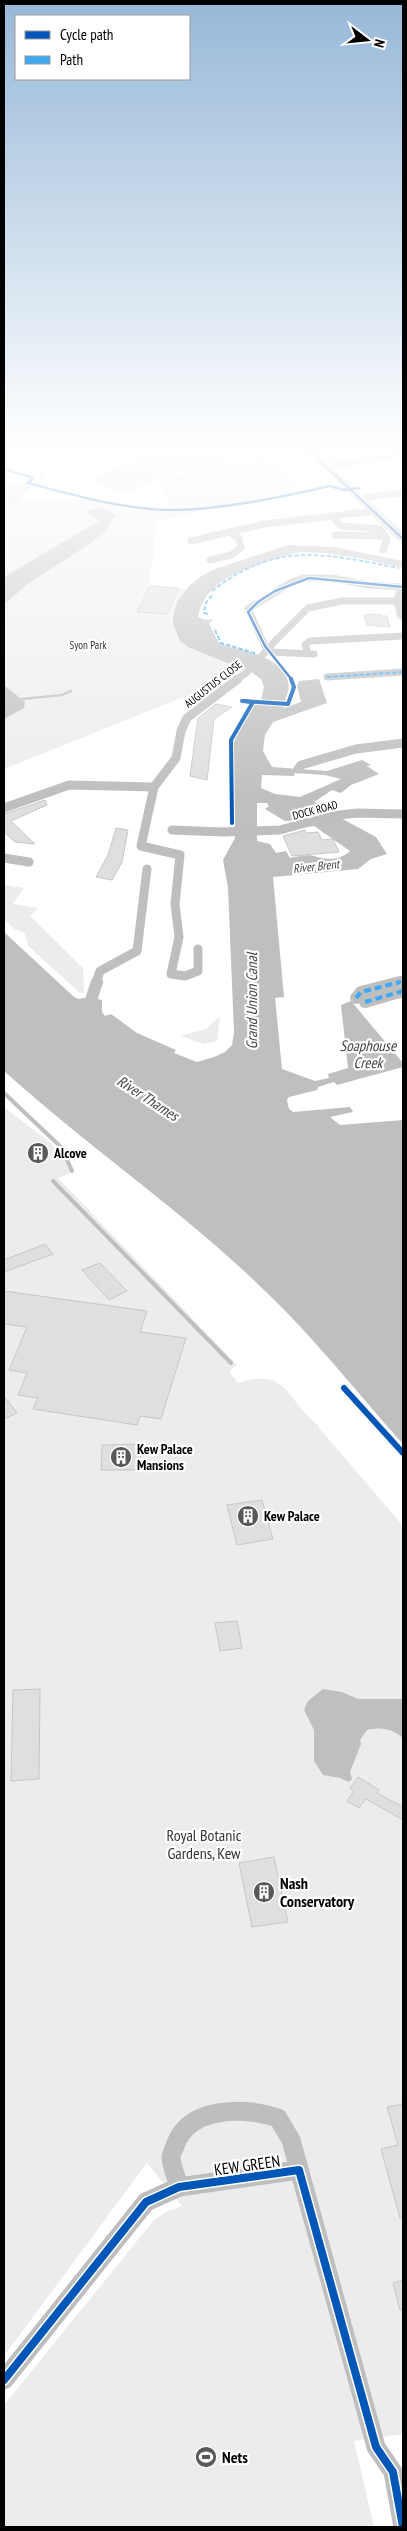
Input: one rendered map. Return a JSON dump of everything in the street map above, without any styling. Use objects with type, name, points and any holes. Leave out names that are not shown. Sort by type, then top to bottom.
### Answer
[{"type":"main road","points":[[403,587],[399,601],[403,617]]},
{"type":"street","points":[[403,587],[364,584],[328,578],[296,580],[248,609],[248,612],[268,649],[308,652],[304,645],[310,641],[403,636]]},
{"type":"street","name":"AUGUSTUS CLOSE","points":[[154,788],[176,758],[181,731],[187,718],[246,673],[277,638],[308,608],[342,601],[399,601]]},
{"type":"street","points":[[327,677],[403,672]]},
{"type":"street","points":[[298,769],[301,765],[356,749],[403,743]]},
{"type":"street","points":[[4,808],[69,785],[154,788],[142,846],[180,855],[175,904],[179,937],[171,974],[185,976],[198,971],[198,949]]},
{"type":"street","name":"DOCK ROAD","points":[[172,830],[231,832],[280,830],[330,816],[357,813],[378,816],[403,814]]},
{"type":"street","points":[[4,858],[29,862]]},
{"type":"street","points":[[403,981],[362,992],[360,1000],[403,991]]},
{"type":"street","name":"KEW GREEN","points":[[179,2187],[171,2157],[179,2132],[196,2118],[226,2112],[260,2112],[278,2118],[291,2140],[376,2447],[394,2476],[403,2527]]},
{"type":"street","name":"KEW GREEN","points":[[4,2380],[146,2202],[179,2187],[299,2170]]},
{"type":"green space","name":"Syon Park","points":[[4,563],[152,563],[150,586],[186,589],[177,602],[173,621],[227,663],[238,663],[248,669],[207,702],[181,698],[4,769]]},
{"type":"green space","points":[[4,885],[24,888],[13,904],[38,908],[30,916],[83,968],[84,993],[79,992],[28,946],[25,933],[14,929],[4,919]]},
{"type":"green space","points":[[220,1016],[217,1041],[203,1044],[181,1036],[206,1029]]},
{"type":"green space","name":"Royal Botanic Gardens, Kew","points":[[4,1107],[58,1149],[75,1171],[58,1178],[237,1365],[229,1372],[238,1383],[255,1379],[268,1379],[285,1389],[308,1417],[319,1426],[403,1526],[403,2434],[354,2441],[374,2527],[4,2527],[4,2405],[154,2220],[168,2211],[182,2206],[147,2163],[4,2356]]},
{"type":"water","points":[[28,563],[60,563],[29,583],[4,604],[4,577]]},
{"type":"water","points":[[233,563],[263,563],[237,573],[216,586],[208,594],[198,617],[205,620],[213,619],[209,624],[219,643],[259,655],[277,665],[284,673],[289,686],[284,708],[301,702],[297,686],[299,681],[319,679],[327,703],[273,722],[265,735],[263,751],[272,767],[327,771],[362,760],[371,765],[367,766],[379,774],[351,785],[341,793],[332,790],[314,802],[323,805],[322,808],[376,837],[387,854],[371,859],[358,869],[273,877],[284,997],[275,998],[282,1069],[315,1081],[329,1078],[328,1074],[348,1068],[341,1005],[351,1001],[403,1063],[403,1067],[337,1085],[334,1082],[318,1087],[317,1090],[289,1097],[287,1100],[289,1109],[293,1112],[350,1107],[353,1112],[330,1117],[340,1125],[403,1120],[403,1444],[300,1327],[233,1261],[4,1071],[4,932],[73,996],[78,999],[89,997],[102,1000],[102,1012],[105,1016],[111,1014],[137,1033],[176,1050],[174,1053],[197,1062],[225,1052],[232,1045],[234,1032],[228,888],[223,860],[235,838],[233,746],[240,725],[252,706],[261,700],[264,687],[261,679],[242,665],[227,663],[188,647],[180,641],[173,624],[177,602],[188,587],[212,570]],"holes":[[[295,773],[325,775],[341,779],[300,797],[275,794],[261,788],[262,775],[294,776]],[[257,803],[267,803],[269,806],[265,809],[285,821],[296,820],[307,827],[314,826],[350,851],[342,857],[333,859],[311,855],[290,858],[286,851],[276,853],[270,844],[257,841]]]},
{"type":"water","points":[[381,563],[403,563],[403,568]]},
{"type":"water","points":[[4,685],[25,702],[24,708],[4,719]]},
{"type":"water","points":[[323,1689],[342,1692],[358,1699],[403,1699],[403,1738],[386,1729],[367,1730],[360,1740],[361,1744],[350,1772],[352,1779],[349,1782],[340,1778],[323,1775],[314,1761],[314,1730],[304,1710],[308,1701]]},
{"type":"building","points":[[150,586],[179,588],[167,614],[137,612]]},
{"type":"building","points":[[380,614],[381,616],[387,616],[390,627],[367,625],[364,615]]},
{"type":"building","points":[[216,704],[232,707],[214,719],[207,780],[190,776],[198,718]]},
{"type":"building","points":[[45,800],[47,805],[11,821],[35,844],[15,842],[4,832],[4,814]]},
{"type":"building","points":[[116,828],[128,830],[122,862],[112,880],[96,877],[108,855]]},
{"type":"building","points":[[305,830],[306,833],[318,832],[322,840],[333,839],[339,852],[292,856],[283,836]]},
{"type":"building","points":[[45,1244],[53,1254],[4,1272],[4,1260]]},
{"type":"building","points":[[100,1263],[127,1291],[109,1300],[82,1270]]},
{"type":"building","points":[[4,1291],[147,1311],[140,1332],[186,1338],[161,1419],[140,1416],[137,1425],[33,1409],[38,1398],[18,1395],[27,1373],[9,1370],[27,1327],[4,1324]]},
{"type":"building","points":[[4,1396],[17,1413],[4,1419]]},
{"type":"building","name":"Kew Palace Mansions","points":[[141,1444],[140,1470],[101,1470],[102,1445]]},
{"type":"building","name":"Kew Palace","points":[[262,1500],[273,1539],[237,1545],[227,1505]]},
{"type":"building","points":[[237,1621],[242,1648],[220,1651],[215,1623]]},
{"type":"building","points":[[40,1689],[39,1779],[11,1781],[13,1690]]},
{"type":"building","points":[[358,1777],[379,1790],[377,1793],[403,1807],[403,1820],[366,1799],[359,1808],[347,1801],[354,1791],[350,1788]]},
{"type":"building","name":"Nash Conservatory","points":[[274,1857],[288,1922],[252,1927],[239,1863]]},
{"type":"building","points":[[403,2104],[403,2218],[400,2218],[381,2149],[398,2145],[387,2107]]},
{"type":"building","points":[[403,2280],[403,2310],[400,2310],[393,2283]]},
{"type":"waterway","points":[[22,699],[62,695],[71,691]]},
{"type":"waterway","points":[[96,983],[100,971],[137,951],[147,869]]},
{"type":"waterway","points":[[92,997],[97,982]]},
{"type":"waterway","points":[[4,1093],[62,1148],[72,1171]]},
{"type":"waterway","points":[[53,1181],[231,1363]]},
{"type":"marked path","points":[[212,591],[230,577],[265,563]]},
{"type":"marked path","points":[[373,563],[399,568]]},
{"type":"marked path","points":[[208,614],[204,613],[206,603],[213,594]]},
{"type":"marked path","points":[[215,630],[221,643],[257,654]]},
{"type":"marked path","points":[[327,677],[403,672]]},
{"type":"marked path","points":[[356,998],[361,992],[403,981]]},
{"type":"marked path","points":[[365,1002],[403,991]]},
{"type":"cycle path","points":[[242,701],[288,704],[294,687],[293,681],[265,646],[248,612],[251,607],[266,596],[285,586],[309,578],[403,587]]},
{"type":"cycle path","points":[[232,823],[231,740],[253,702],[244,701]]},
{"type":"cycle path","points":[[344,1388],[403,1453]]},
{"type":"cycle path","points":[[4,2380],[146,2202],[179,2187],[299,2170],[376,2447],[393,2472],[403,2527]]},
{"type":"place","name":"Alcove","points":[[38,1153]]},
{"type":"place","name":"Kew Palace Mansions","points":[[121,1457]]},
{"type":"place","name":"Kew Palace","points":[[248,1516]]},
{"type":"place","name":"Nash Conservatory","points":[[264,1892]]},
{"type":"place","name":"Nets","points":[[206,2457]]},
{"type":"water label","name":"River Brent","points":[[316,866]]},
{"type":"water label","name":"Grand Union Canal","points":[[251,1001]]},
{"type":"water label","name":"Soaphouse Creek","points":[[368,1054]]},
{"type":"water label","name":"River Thames","points":[[148,1098]]}]
